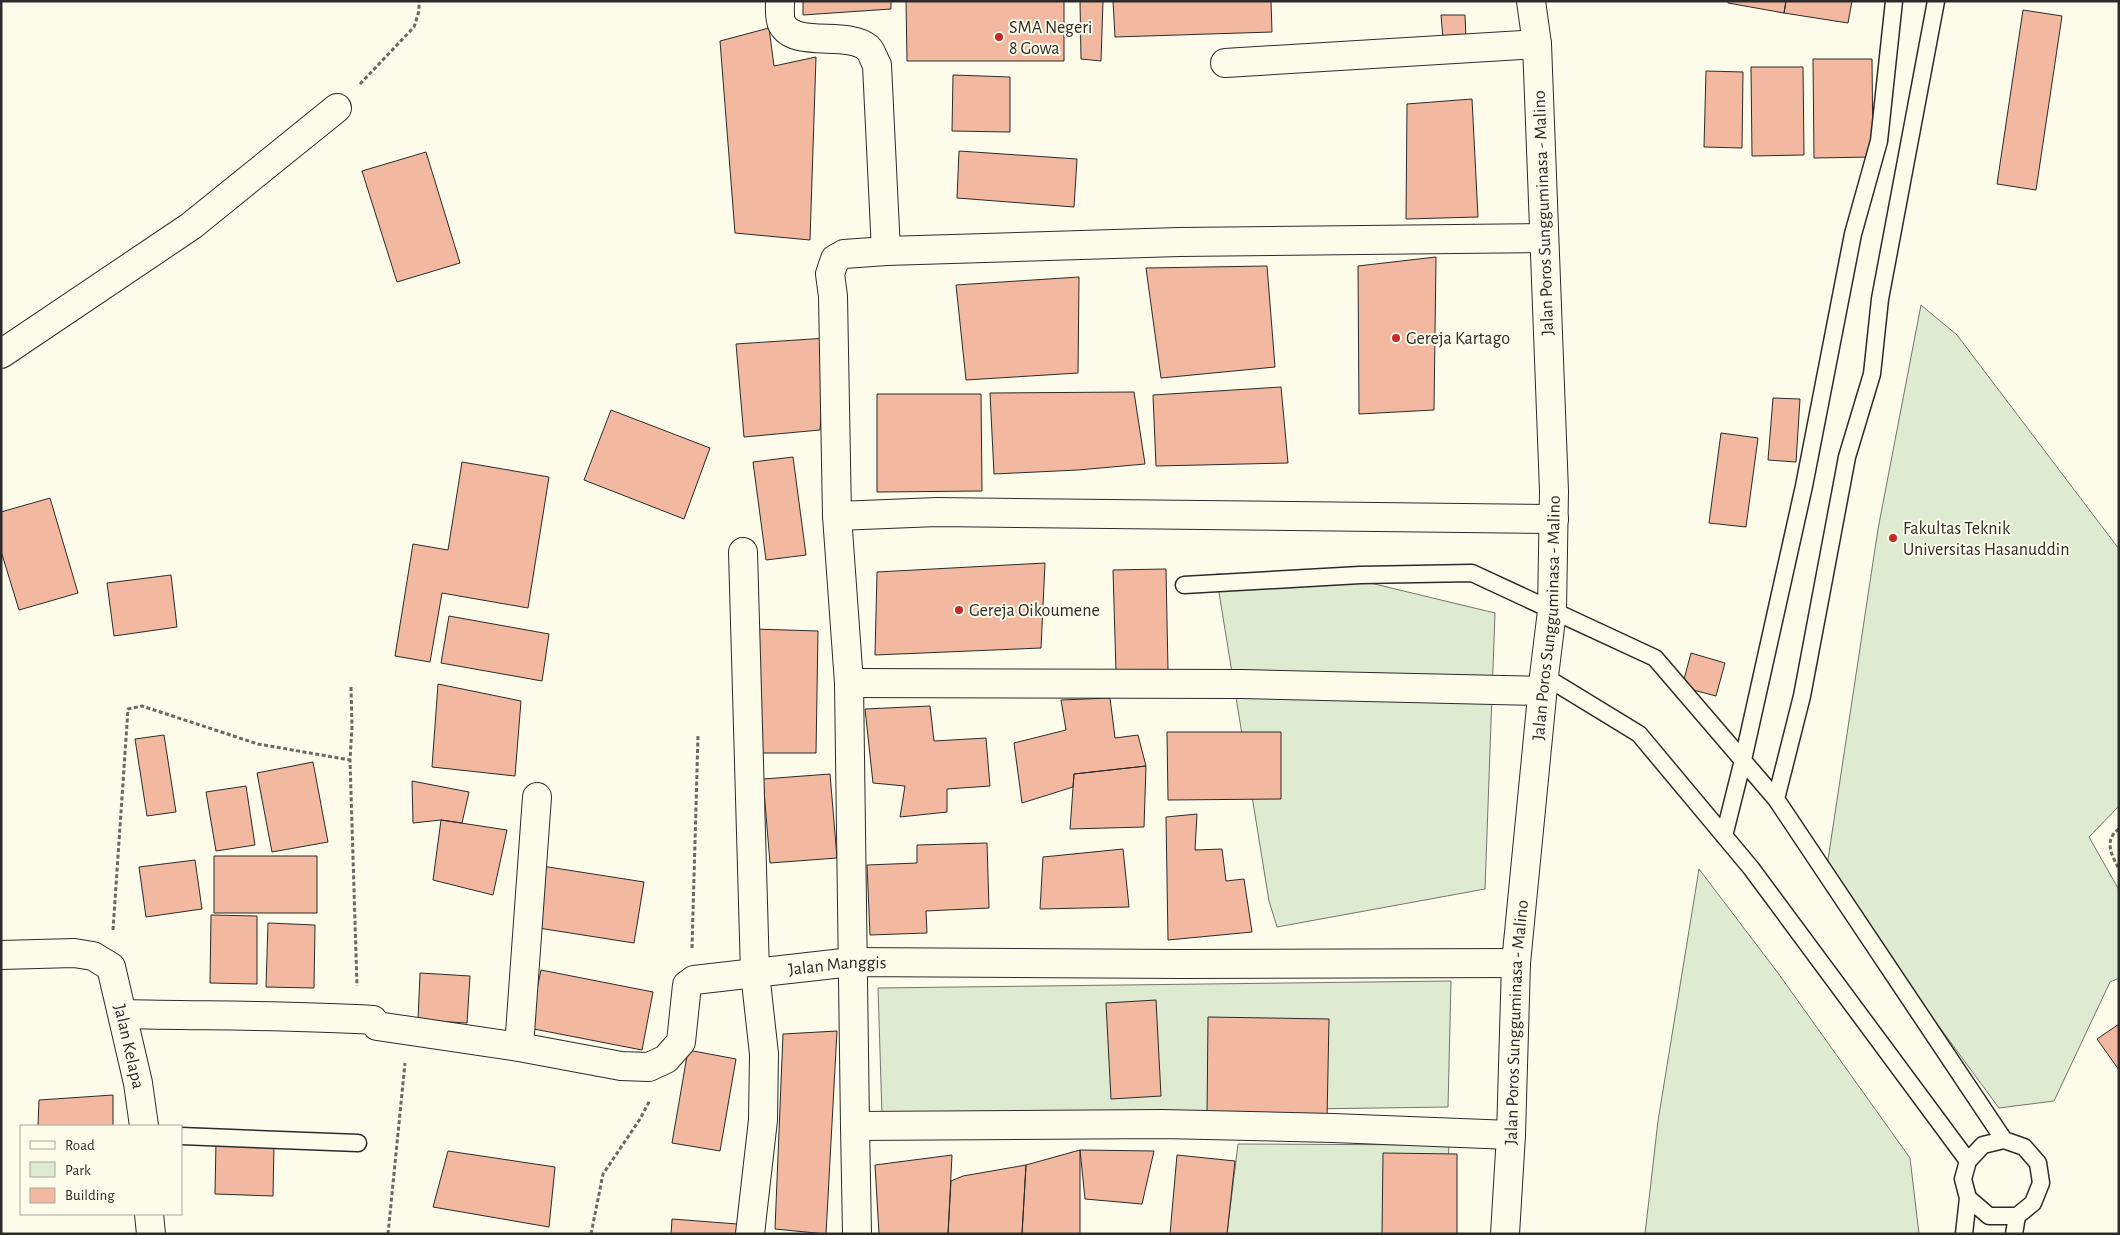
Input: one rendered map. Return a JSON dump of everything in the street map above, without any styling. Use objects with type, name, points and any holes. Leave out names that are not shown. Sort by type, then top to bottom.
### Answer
[{"type":"street","points":[[780,1],[781,23],[789,32],[800,36],[857,41],[869,49],[876,65],[886,251]]},
{"type":"street","name":"Jalan Poros Sungguminasa - Malino","points":[[1505,1234],[1511,1135],[1516,963],[1543,684],[1552,611],[1554,519],[1537,44],[1531,1]]},
{"type":"street","points":[[1225,63],[1537,44]]},
{"type":"street","points":[[1,354],[191,226],[337,108]]},
{"type":"street","points":[[857,1234],[849,683],[837,516],[833,296],[830,274],[835,259],[844,254],[886,251],[1236,240],[1544,238]]},
{"type":"street","points":[[837,516],[937,512],[1554,519]]},
{"type":"street","points":[[743,552],[755,973],[764,1054],[763,1120],[750,1234]]},
{"type":"street","points":[[849,683],[1543,684]]},
{"type":"street","points":[[519,1047],[537,797]]},
{"type":"street","points":[[1,955],[74,953],[93,956],[111,967]]},
{"type":"street","name":"Jalan Manggis","points":[[690,982],[852,962],[1181,964],[1516,963]]},
{"type":"street","name":"Jalan Kelapa","points":[[111,967],[124,1014],[138,1082],[144,1125]]},
{"type":"street","points":[[124,1014],[373,1020],[377,1026],[519,1047],[621,1066],[649,1067],[666,1059],[681,1042],[686,988],[690,982]]},
{"type":"street","points":[[855,1126],[1172,1125],[1333,1128],[1511,1135]]},
{"type":"street","points":[[149,1215],[151,1234]]},
{"type":"lane","points":[[1724,836],[1743,760],[1804,486],[1853,234],[1879,141],[1894,1]]},
{"type":"lane","points":[[1776,799],[1802,696],[1847,456],[1872,374],[1880,299],[1936,1]]},
{"type":"lane","points":[[1184,585],[1360,575],[1472,574],[1655,658],[1776,799],[2004,1140]]},
{"type":"lane","points":[[1543,684],[1639,734],[1751,868],[1968,1161]]},
{"type":"lane","points":[[182,1136],[358,1143]]},
{"type":"lane","points":[[1964,1234],[1968,1198],[1963,1179],[1968,1161],[1982,1145],[2004,1140],[2024,1147],[2038,1163],[2041,1183],[2034,1203],[2016,1216],[1989,1216],[1968,1198]]},
{"type":"lane","points":[[2014,1234],[2016,1216]]},
{"type":"path","points":[[337,108],[414,27],[419,11],[419,1]]},
{"type":"path","points":[[351,687],[352,727],[350,760],[358,1019]]},
{"type":"path","points":[[111,967],[128,709],[142,706],[258,744],[350,760]]},
{"type":"path","points":[[690,982],[698,736]]},
{"type":"path","points":[[2119,829],[2115,832],[2110,843],[2110,852],[2119,869]]},
{"type":"path","points":[[388,1234],[408,1030]]},
{"type":"path","points":[[592,1234],[603,1174],[640,1119],[654,1094]]},
{"type":"green space","points":[[1921,305],[1957,335],[2119,549],[2119,806],[2089,837],[2119,890],[2119,978],[2110,982],[2054,1101],[1999,1108],[1826,873],[1878,529]]},
{"type":"green space","points":[[1216,574],[1358,580],[1495,613],[1485,889],[1277,927],[1269,901]]},
{"type":"green space","points":[[1699,869],[1778,973],[1910,1158],[1919,1234],[1645,1234],[1658,1121]]},
{"type":"green space","points":[[1451,981],[1448,1107],[882,1115],[878,988]]},
{"type":"green space","points":[[1238,1144],[1449,1145],[1445,1234],[1227,1234]]},
{"type":"building","points":[[803,1],[891,1],[891,9],[803,15]]},
{"type":"building","name":"SMA Negeri 8 Gowa","points":[[906,1],[1064,1],[1064,61],[907,61]]},
{"type":"building","points":[[1080,1],[1103,1],[1101,61],[1081,59]]},
{"type":"building","points":[[1113,1],[1271,1],[1272,32],[1115,37]]},
{"type":"building","points":[[1728,1],[1786,1],[1784,13],[1728,3]]},
{"type":"building","points":[[1786,1],[1852,1],[1848,23],[1784,13]]},
{"type":"building","points":[[2023,10],[2062,16],[2036,190],[1997,184]]},
{"type":"building","points":[[1441,15],[1465,15],[1466,40],[1443,39]]},
{"type":"building","points":[[769,28],[774,66],[816,57],[810,240],[735,233],[720,41]]},
{"type":"building","points":[[1813,59],[1872,59],[1873,157],[1814,158]]},
{"type":"building","points":[[1751,67],[1803,67],[1804,155],[1752,156]]},
{"type":"building","points":[[1706,71],[1743,72],[1742,148],[1704,147]]},
{"type":"building","points":[[953,75],[1010,77],[1010,132],[952,131]]},
{"type":"building","points":[[1472,99],[1478,217],[1406,219],[1407,104]]},
{"type":"building","points":[[959,151],[1077,159],[1074,207],[957,198]]},
{"type":"building","points":[[426,152],[460,263],[397,282],[362,171]]},
{"type":"building","name":"Gereja Kartago","points":[[1436,257],[1434,410],[1359,414],[1358,266]]},
{"type":"building","points":[[1267,266],[1275,367],[1161,378],[1146,268]]},
{"type":"building","points":[[1079,277],[1078,373],[966,380],[956,285]]},
{"type":"building","points":[[827,338],[820,430],[744,437],[736,344]]},
{"type":"building","points":[[1281,387],[1288,463],[1156,466],[1153,395]]},
{"type":"building","points":[[1134,392],[1145,464],[1078,470],[994,474],[990,393]]},
{"type":"building","points":[[877,394],[981,394],[982,491],[877,492]]},
{"type":"building","points":[[1773,398],[1800,399],[1796,462],[1768,460]]},
{"type":"building","points":[[611,410],[710,448],[684,519],[584,480]]},
{"type":"building","points":[[1721,433],[1758,438],[1746,527],[1709,523]]},
{"type":"building","points":[[793,457],[806,555],[766,560],[753,462]]},
{"type":"building","points":[[462,462],[549,477],[528,608],[442,593],[430,662],[395,656],[413,544],[448,550]]},
{"type":"building","points":[[50,498],[78,593],[19,610],[1,551],[1,512]]},
{"type":"building","name":"Gereja Oikoumene","points":[[1045,563],[1041,648],[875,655],[877,572]]},
{"type":"building","points":[[1166,569],[1168,670],[1116,672],[1113,570]]},
{"type":"building","points":[[171,575],[177,627],[114,636],[107,583]]},
{"type":"building","points":[[449,616],[549,634],[542,681],[441,663]]},
{"type":"building","points":[[754,629],[818,631],[816,753],[749,753]]},
{"type":"building","points":[[1691,653],[1725,663],[1716,696],[1682,687]]},
{"type":"building","points":[[438,684],[521,701],[515,776],[432,767]]},
{"type":"building","points":[[1110,698],[1115,738],[1138,735],[1146,766],[1074,774],[1073,787],[1022,803],[1014,743],[1066,730],[1061,700]]},
{"type":"building","points":[[930,706],[934,741],[986,738],[990,786],[947,789],[947,812],[900,817],[905,786],[873,783],[865,709]]},
{"type":"building","points":[[1167,732],[1281,732],[1281,799],[1168,800]]},
{"type":"building","points":[[164,735],[176,812],[147,816],[135,739]]},
{"type":"building","points":[[313,762],[328,842],[272,852],[257,773]]},
{"type":"building","points":[[1146,766],[1144,827],[1070,829],[1074,774]]},
{"type":"building","points":[[830,774],[837,858],[770,863],[763,779]]},
{"type":"building","points":[[412,781],[469,792],[462,823],[441,820],[413,823]]},
{"type":"building","points":[[246,786],[255,845],[216,851],[206,792]]},
{"type":"building","points":[[1197,814],[1195,850],[1222,849],[1226,881],[1244,879],[1252,932],[1168,940],[1166,817]]},
{"type":"building","points":[[441,820],[507,830],[493,895],[433,880]]},
{"type":"building","points":[[987,843],[989,908],[926,911],[927,933],[870,935],[867,865],[917,863],[917,845]]},
{"type":"building","points":[[1123,849],[1129,907],[1040,909],[1043,857]]},
{"type":"building","points":[[214,856],[317,856],[317,913],[214,913]]},
{"type":"building","points":[[195,860],[202,909],[146,917],[139,867]]},
{"type":"building","points":[[542,866],[644,882],[634,943],[532,927]]},
{"type":"building","points":[[211,915],[257,916],[257,984],[210,983]]},
{"type":"building","points":[[268,923],[315,925],[314,988],[266,987]]},
{"type":"building","points":[[541,970],[653,992],[642,1050],[529,1028]]},
{"type":"building","points":[[420,973],[470,976],[467,1023],[418,1020]]},
{"type":"building","points":[[1156,1000],[1161,1096],[1111,1099],[1106,1003]]},
{"type":"building","points":[[1208,1017],[1329,1019],[1327,1120],[1207,1117]]},
{"type":"building","points":[[2119,1024],[2119,1070],[2097,1039]]},
{"type":"building","points":[[837,1031],[826,1234],[775,1229],[783,1034]]},
{"type":"building","points":[[688,1050],[736,1059],[720,1151],[672,1143]]},
{"type":"building","points":[[113,1095],[113,1125],[38,1125],[39,1100]]},
{"type":"building","points":[[216,1141],[274,1142],[273,1196],[215,1194]]},
{"type":"building","points":[[1080,1150],[1154,1151],[1142,1204],[1085,1199]]},
{"type":"building","points":[[1080,1150],[1080,1234],[1022,1234],[1026,1165]]},
{"type":"building","points":[[448,1151],[555,1167],[549,1227],[433,1207]]},
{"type":"building","points":[[1383,1153],[1457,1154],[1457,1234],[1382,1234]]},
{"type":"building","points":[[952,1155],[948,1234],[879,1234],[875,1165]]},
{"type":"building","points":[[1177,1155],[1235,1161],[1227,1234],[1170,1234]]},
{"type":"building","points":[[1026,1165],[1022,1234],[948,1234],[951,1181],[963,1176]]},
{"type":"building","points":[[672,1219],[737,1224],[736,1234],[671,1234]]},
{"type":"place","name":"SMA Negeri 8 Gowa","points":[[999,37]]},
{"type":"place","name":"Gereja Kartago","points":[[1396,338]]},
{"type":"place","name":"Fakultas Teknik Universitas Hasanuddin","points":[[1893,538]]},
{"type":"place","name":"Gereja Oikoumene","points":[[959,610]]}]
